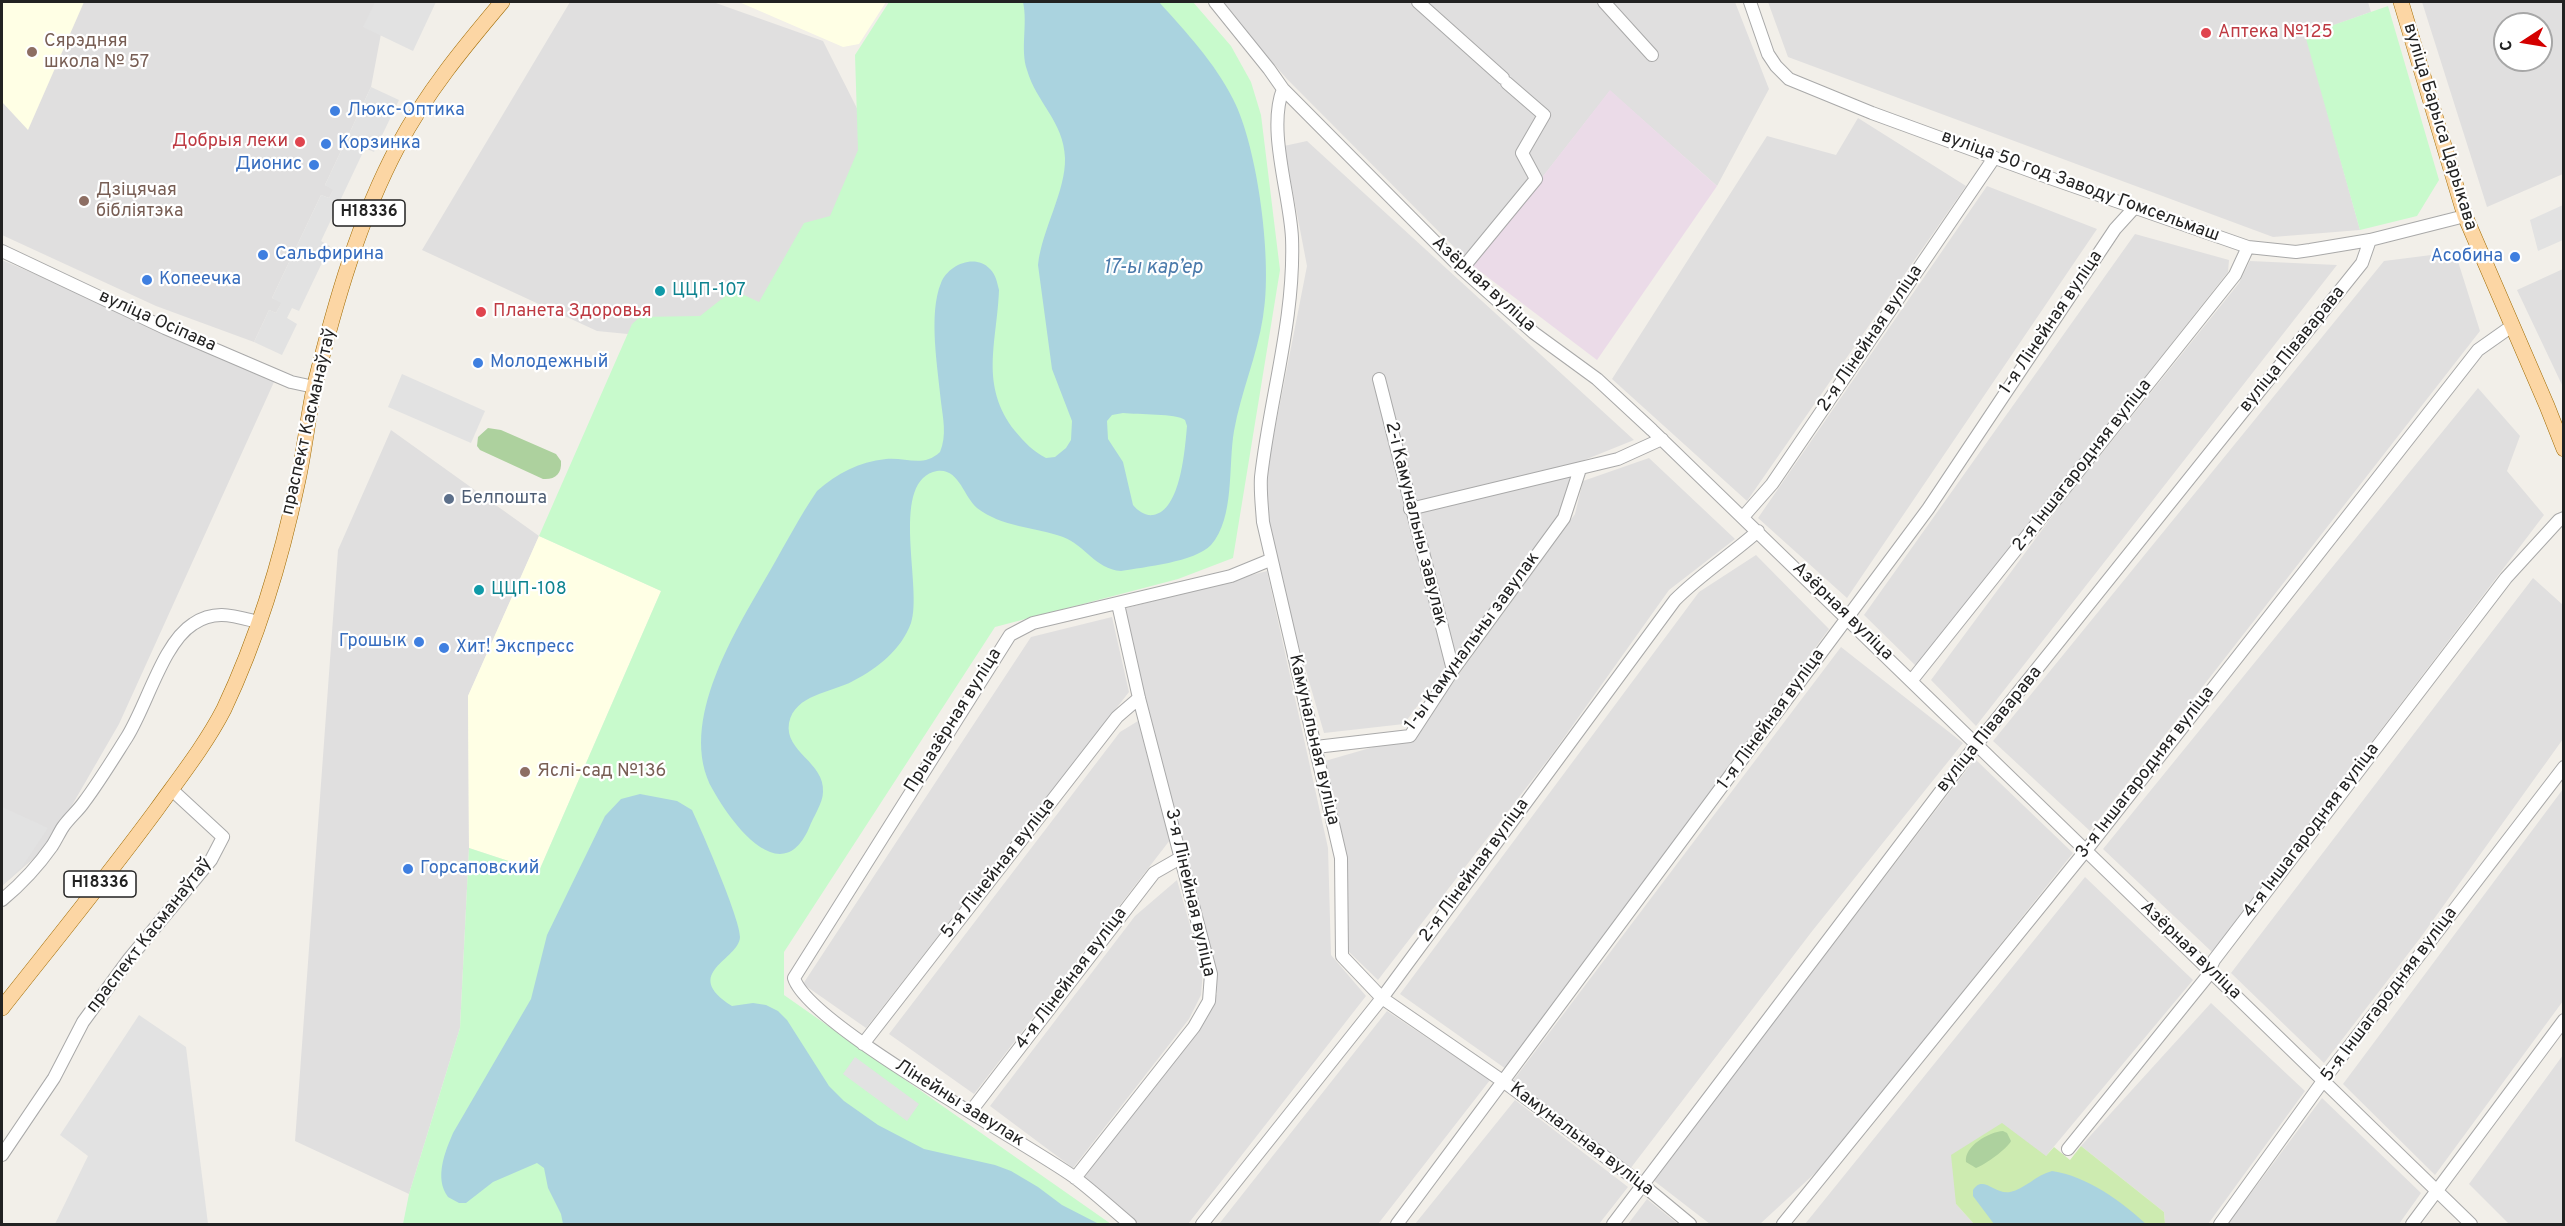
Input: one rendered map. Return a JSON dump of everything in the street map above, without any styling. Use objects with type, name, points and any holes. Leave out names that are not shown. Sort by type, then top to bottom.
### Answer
[{"type":"main road","name":"праспект Касманаўтаў","points":[[2,1008],[122,857],[204,743],[224,708],[258,622],[282,548],[298,481],[314,387],[348,271],[380,187],[398,146],[430,93],[502,2]]},
{"type":"main road","name":"вуліца Барыса Царыкава","points":[[2401,2],[2465,216],[2564,449]]},
{"type":"street","name":"Азёрная вуліца","points":[[1215,2],[1283,89],[1462,269],[1534,333],[1597,379],[1662,439],[2471,1224]]},
{"type":"street","points":[[1420,2],[1544,115],[1522,153],[1536,179],[1462,269]]},
{"type":"street","points":[[1604,2],[1652,55]]},
{"type":"street","name":"вуліца 50 год Заводу Гомсельмаш","points":[[1750,2],[1768,54],[1776,66],[1790,79],[1872,113],[1994,158],[2248,247],[2296,252],[2370,240],[2465,216]]},
{"type":"street","name":"Камунальная вуліца","points":[[1283,89],[1277,114],[1292,237],[1291,285],[1284,346],[1261,479],[1263,522],[1341,858],[1342,956],[1382,998],[1504,1082],[1643,1185],[1690,1224]]},
{"type":"street","name":"2-я Лінейная вуліца","points":[[1743,517],[1772,484],[1994,158]]},
{"type":"street","name":"1-я Лінейная вуліца","points":[[1396,1224],[1504,1082],[1928,509],[2115,229],[2135,207]]},
{"type":"street","name":"вуліца Піваварава","points":[[1613,1224],[1978,744],[2362,263],[2370,240]]},
{"type":"street","name":"2-я Іншагародняя вуліца","points":[[1912,681],[2235,275],[2248,247]]},
{"type":"street","name":"вуліца Осіпава","points":[[2,252],[165,328],[291,382],[314,387]]},
{"type":"street","name":"3-я Іншагародняя вуліца","points":[[1783,1224],[2085,850],[2478,350],[2512,326]]},
{"type":"street","name":"2-і Камунальны завулак","points":[[1379,378],[1452,670]]},
{"type":"street","points":[[1410,509],[1618,459],[1662,439]]},
{"type":"street","name":"1-ы Камунальны завулак","points":[[1316,747],[1410,735],[1452,670],[1564,518],[1580,469]]},
{"type":"street","name":"4-я Іншагародняя вуліца","points":[[2068,1149],[2206,978],[2214,960],[2506,578],[2559,520],[2564,518]]},
{"type":"street","name":"2-я Лінейная вуліца","points":[[1202,1224],[1382,998],[1675,600],[1714,564],[1728,557],[1758,531]]},
{"type":"street","name":"Прыазёрная вуліца","points":[[794,978],[1010,635],[1033,623],[1231,576],[1270,560]]},
{"type":"street","name":"3-я Лінейная вуліца","points":[[1075,1178],[1194,1027],[1209,1001],[1211,974],[1139,698],[1118,604]]},
{"type":"street","points":[[2,900],[36,866],[84,802],[127,737],[148,698],[171,644],[180,634],[201,619],[222,613],[258,622]]},
{"type":"street","name":"5-я Лінейная вуліца","points":[[863,1044],[1117,717],[1139,698]]},
{"type":"street","name":"5-я Іншагародняя вуліца","points":[[2220,1224],[2324,1081],[2564,767]]},
{"type":"street","name":"праспект Касманаўтаў","points":[[2,1155],[54,1078],[82,1022],[129,959],[211,860],[223,837],[171,789]]},
{"type":"street","name":"4-я Лінейная вуліца","points":[[971,1111],[1154,873],[1182,857]]},
{"type":"street","name":"Лінейны завулак","points":[[794,978],[796,986],[813,1005],[863,1044],[1075,1178],[1130,1224]]},
{"type":"street","points":[[2412,1224],[2564,1020]]},
{"type":"shaded area","points":[[2,2],[387,2],[371,87],[325,185],[334,189],[329,198],[321,195],[272,298],[282,302],[276,313],[269,310],[254,342],[156,306],[2,235]]},
{"type":"shaded area","name":"Сярэдняя школа № 57","points":[[2,2],[84,2],[28,130],[2,102]]},
{"type":"shaded area","points":[[375,2],[436,2],[413,51],[363,27]]},
{"type":"shaded area","points":[[570,2],[713,2],[823,41],[874,142],[840,221],[740,345],[597,331],[422,250]]},
{"type":"shaded area","points":[[739,2],[886,2],[859,44],[843,47]]},
{"type":"shaded area","points":[[1219,2],[1735,2],[1769,89],[1717,186],[1610,91],[1473,266],[1287,79]]},
{"type":"shaded area","points":[[1768,2],[2368,2],[2371,12],[2306,35],[2360,230],[2273,237],[1788,57]]},
{"type":"shaded area","points":[[2422,2],[2563,2],[2563,174],[2487,207]]},
{"type":"shaded area","points":[[371,87],[399,100],[374,152],[365,148],[321,241],[330,246],[299,311],[292,308],[287,318],[297,324],[282,355],[254,342],[269,310],[276,313],[281,303],[272,298],[321,195],[329,198],[333,190],[325,185]]},
{"type":"shaded area","points":[[1610,90],[1717,186],[1597,360],[1473,266]]},
{"type":"shaded area","points":[[1858,118],[1966,186],[1747,501],[1612,379],[1767,136],[1836,155]]},
{"type":"shaded area","points":[[1307,141],[1634,440],[1577,463],[1558,517],[1404,724],[1324,733],[1268,539],[1264,485],[1307,266],[1284,146]]},
{"type":"shaded area","points":[[1987,186],[2097,229],[1847,598],[1758,518]]},
{"type":"shaded area","points":[[2563,205],[2563,240],[2538,251],[2530,220]]},
{"type":"shaded area","points":[[2135,234],[2229,260],[2228,272],[1916,666],[1864,615]]},
{"type":"shaded area","points":[[2455,252],[2480,331],[2090,831],[1993,741],[2384,261]]},
{"type":"shaded area","points":[[2,260],[163,329],[274,382],[119,724],[49,845],[2,886]]},
{"type":"shaded area","points":[[2250,261],[2337,265],[1976,726],[1931,680],[2062,503],[2239,283]]},
{"type":"shaded area","points":[[2563,269],[2563,387],[2517,290]]},
{"type":"shaded area","points":[[402,374],[485,411],[471,443],[388,407]]},
{"type":"shaded area","points":[[2478,388],[2520,436],[2507,471],[2544,515],[2212,952],[2103,849]]},
{"type":"shaded area","points":[[391,430],[539,536],[468,696],[469,848],[460,1028],[409,1194],[295,1141],[338,550]]},
{"type":"shaded area","points":[[1649,458],[1735,539],[1669,590],[1553,753],[1378,980],[1344,947],[1343,859],[1325,761],[1415,735],[1575,514],[1583,481]]},
{"type":"shaded area","name":"Яслі-сад №136","points":[[539,536],[661,591],[539,871],[469,848],[468,696]]},
{"type":"shaded area","points":[[1756,555],[1829,629],[1506,1069],[1400,994],[1699,592]]},
{"type":"shaded area","points":[[1267,571],[1328,848],[1331,955],[1366,996],[1188,1224],[1138,1224],[1083,1179],[1217,994],[1123,609]]},
{"type":"shaded area","points":[[2533,578],[2563,605],[2563,739],[2421,937],[2324,1063],[2231,973]]},
{"type":"shaded area","points":[[1112,617],[1129,692],[866,1028],[803,984],[1031,637]]},
{"type":"shaded area","points":[[1841,647],[1963,743],[1813,930],[1630,1169],[1512,1082]]},
{"type":"shaded area","points":[[1138,721],[1170,840],[974,1094],[889,1034],[1120,732]]},
{"type":"shaded area","points":[[1975,759],[2073,853],[1826,1163],[1760,1224],[1710,1224],[1653,1180]]},
{"type":"shaded area","points":[[2563,789],[2563,1001],[2435,1175],[2343,1084]]},
{"type":"shaded area","points":[[2,807],[48,828],[22,867],[2,886]]},
{"type":"shaded area","points":[[2085,877],[2193,980],[2046,1156],[1956,1204],[1974,1224],[1805,1224]]},
{"type":"shaded area","points":[[1177,880],[1203,970],[1201,995],[1189,1019],[1073,1168],[990,1106],[1135,916]]},
{"type":"shaded area","points":[[2211,1003],[2305,1091],[2208,1224],[2165,1224],[2164,1212],[2081,1146]]},
{"type":"shaded area","points":[[1387,1011],[1490,1080],[1378,1224],[1219,1224]]},
{"type":"shaded area","points":[[139,1015],[186,1047],[208,1224],[55,1224],[88,1156],[60,1135]]},
{"type":"shaded area","points":[[2563,1055],[2563,1224],[2509,1224],[2469,1184]]},
{"type":"shaded area","points":[[855,1057],[919,1104],[907,1121],[843,1074]]},
{"type":"shaded area","points":[[2322,1098],[2421,1193],[2399,1224],[2228,1224]]},
{"type":"shaded area","points":[[1515,1100],[1628,1187],[1599,1224],[1415,1224]]},
{"type":"shaded area","points":[[1647,1199],[1678,1224],[1628,1224]]},
{"type":"green space","points":[[889,2],[1193,2],[1231,46],[1251,82],[1261,115],[1280,270],[1233,558],[1178,579],[995,627],[784,952],[784,995],[1111,1224],[403,1224],[409,1194],[460,1028],[469,848],[539,871],[661,591],[539,536],[632,324],[640,317],[700,316],[733,290],[759,302],[804,223],[830,216],[858,150],[855,55]]},
{"type":"green space","points":[[2388,6],[2439,180],[2417,216],[2360,230],[2305,35]]},
{"type":"green space","points":[[488,428],[501,430],[556,454],[561,461],[559,473],[554,477],[543,479],[480,450],[477,446],[478,437]]},
{"type":"green space","points":[[2002,1123],[2046,1156],[2054,1147],[2070,1160],[2081,1146],[2164,1212],[2165,1224],[1974,1224],[1956,1204],[1951,1155]]},
{"type":"green space","points":[[2003,1131],[2007,1133],[2011,1141],[2001,1152],[1976,1168],[1966,1162],[1966,1156],[1973,1145],[1991,1134]]},
{"type":"water","name":"17-ы кар’ер","points":[[1023,2],[1159,2],[1218,73],[1242,120],[1250,146],[1261,206],[1266,294],[1260,331],[1234,431],[1224,521],[1211,545],[1193,556],[1169,563],[1121,571],[1104,566],[1078,545],[1063,537],[1008,523],[986,514],[972,503],[959,482],[948,473],[933,472],[920,481],[913,497],[910,517],[914,608],[907,633],[895,650],[880,664],[853,681],[806,700],[793,713],[789,723],[792,742],[818,773],[822,782],[823,796],[798,846],[785,853],[771,852],[757,845],[731,818],[713,790],[703,764],[701,735],[706,706],[715,676],[743,619],[817,491],[841,474],[866,463],[886,459],[921,461],[934,457],[940,452],[944,427],[935,342],[935,310],[941,283],[956,266],[970,262],[984,264],[996,279],[999,290],[993,363],[994,380],[997,397],[1004,414],[1015,431],[1037,453],[1046,458],[1055,457],[1066,448],[1071,440],[1072,421],[1052,369],[1038,265],[1040,251],[1062,184],[1065,158],[1060,134],[1027,70],[1024,54]],"holes":[[[1123,413],[1174,416],[1185,420],[1187,426],[1183,463],[1176,491],[1162,511],[1153,515],[1142,513],[1133,505],[1123,462],[1108,439],[1107,421],[1112,415]]]},
{"type":"water","points":[[640,794],[677,801],[692,810],[728,895],[740,937],[737,945],[711,976],[711,985],[717,995],[732,1006],[753,1003],[766,1005],[778,1011],[787,1020],[829,1086],[844,1101],[878,1125],[924,1149],[995,1165],[1011,1171],[1062,1205],[1099,1224],[563,1224],[561,1214],[548,1188],[544,1168],[537,1163],[493,1182],[466,1203],[459,1203],[448,1197],[444,1190],[441,1173],[447,1148],[453,1133],[531,999],[547,935],[605,816],[621,799]]},
{"type":"water","points":[[2052,1171],[2091,1184],[2126,1207],[2146,1224],[1994,1224],[1973,1196],[1973,1190],[1981,1184],[1999,1191],[2010,1192]]},
{"type":"place","name":"Аптека №125","points":[[2206,33]]},
{"type":"place","name":"Сярэдняя школа № 57","points":[[32,52]]},
{"type":"place","name":"Люкс-Оптика","points":[[335,111]]},
{"type":"place","name":"Добрыя леки","points":[[300,142]]},
{"type":"place","name":"Корзинка","points":[[326,144]]},
{"type":"place","name":"Дионис","points":[[314,165]]},
{"type":"place","name":"Дзіцячая бібліятэка","points":[[84,201]]},
{"type":"place","name":"Сальфирина","points":[[263,255]]},
{"type":"place","name":"Асобина","points":[[2515,257]]},
{"type":"place","name":"Копеечка","points":[[147,280]]},
{"type":"place","name":"ЦЦП-107","points":[[660,291]]},
{"type":"place","name":"Планета Здоровья","points":[[481,312]]},
{"type":"place","name":"Молодежный","points":[[478,363]]},
{"type":"place","name":"Белпошта","points":[[449,499]]},
{"type":"place","name":"ЦЦП-108","points":[[479,590]]},
{"type":"place","name":"Грошык","points":[[419,642]]},
{"type":"place","name":"Хит! Экспресс","points":[[444,648]]},
{"type":"place","name":"Яслі-сад №136","points":[[525,772]]},
{"type":"place","name":"Горсаповский","points":[[408,869]]}]
